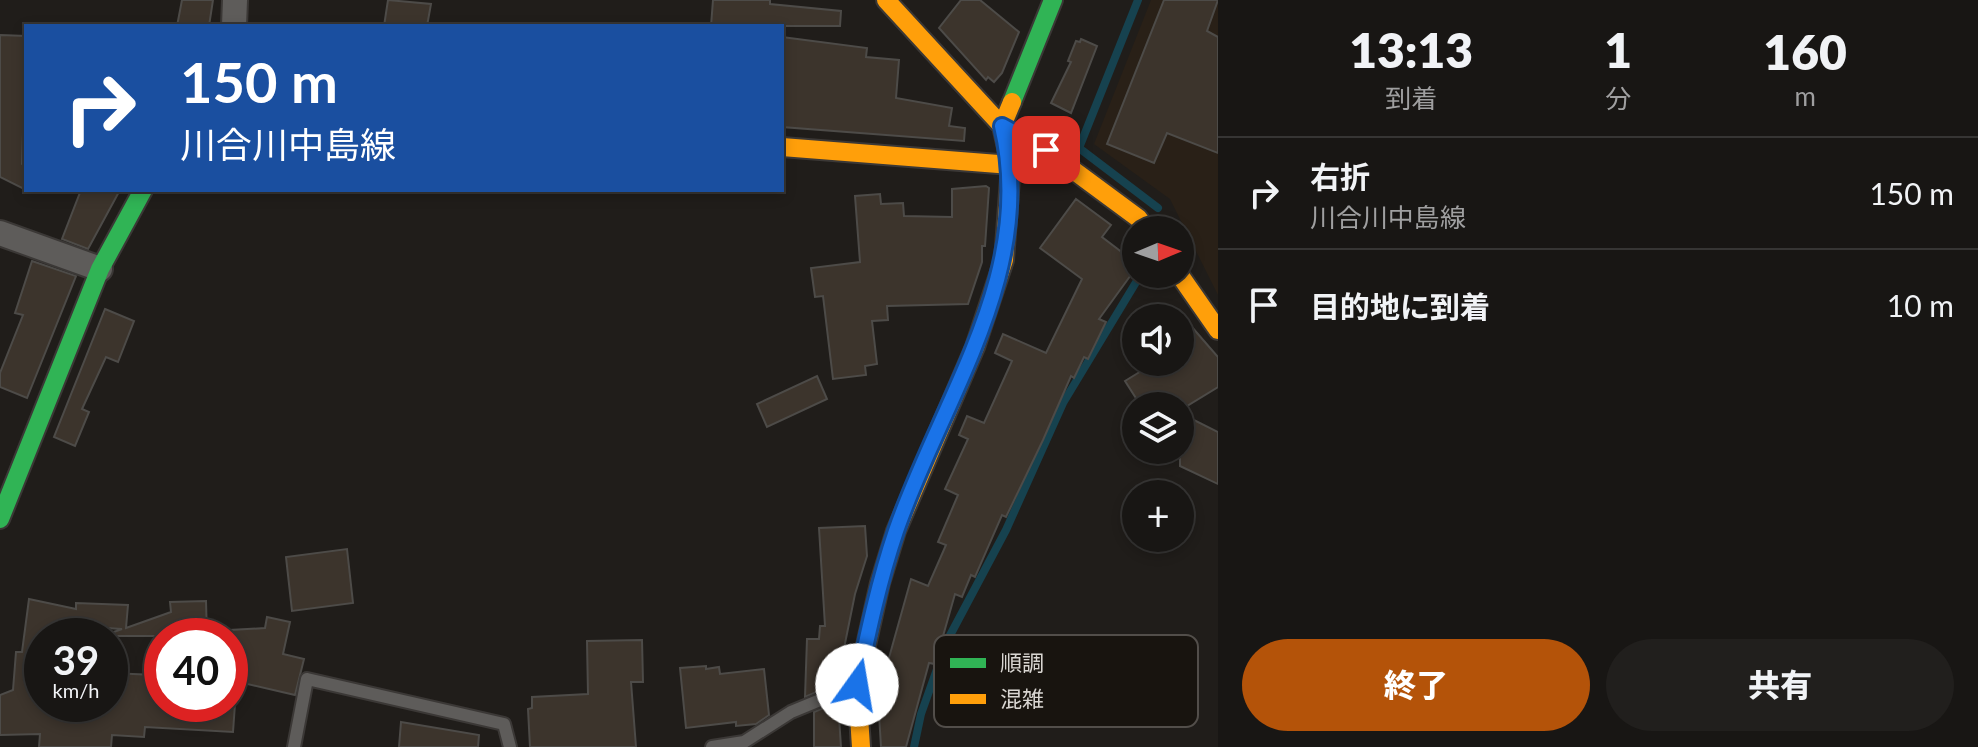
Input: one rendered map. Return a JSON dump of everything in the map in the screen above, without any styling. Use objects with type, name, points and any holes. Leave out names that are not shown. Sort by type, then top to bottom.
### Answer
[{"type":"street","points":[[234,24],[235,0]]},
{"type":"street","points":[[886,0],[1002,126],[1046,150],[1135,216]]},
{"type":"street","points":[[861,747],[857,685],[880,583],[896,531],[975,347],[1004,260],[1011,165],[1002,126],[1053,0]]},
{"type":"street","points":[[784,147],[1011,165]]},
{"type":"street","points":[[0,519],[100,269],[142,192]]},
{"type":"street","points":[[0,233],[100,269]]},
{"type":"street","points":[[1189,288],[1218,330]]},
{"type":"lane","points":[[294,747],[307,679],[504,724],[510,747]]},
{"type":"lane","points":[[712,747],[744,742],[791,712],[857,685]]},
{"type":"shaded area","points":[[1151,0],[1218,0],[1218,295],[1194,247],[1194,216],[1178,216],[1170,199],[1094,144]]},
{"type":"building","points":[[182,0],[213,0],[209,24],[177,24]]},
{"type":"building","points":[[388,0],[431,4],[427,24],[384,24]]},
{"type":"building","points":[[713,0],[770,0],[770,4],[841,11],[840,26],[711,24]]},
{"type":"building","points":[[961,0],[980,0],[1019,32],[1002,73],[994,82],[988,77],[986,80],[939,28]]},
{"type":"building","points":[[1164,0],[1218,0],[1207,31],[1218,37],[1218,153],[1167,133],[1154,163],[1107,144]]},
{"type":"building","points":[[0,35],[24,36],[24,189],[0,177]]},
{"type":"building","points":[[784,37],[867,48],[866,57],[899,60],[896,98],[952,108],[949,126],[965,128],[964,141],[784,127]]},
{"type":"building","points":[[1081,39],[1097,46],[1071,113],[1051,103],[1071,62],[1068,61],[1076,41],[1080,42]]},
{"type":"building","points":[[989,188],[985,246],[982,246],[982,262],[968,304],[887,306],[888,320],[872,321],[877,364],[865,366],[866,375],[833,379],[823,296],[815,297],[811,268],[860,262],[855,196],[880,194],[881,204],[903,203],[904,216],[952,217],[952,189]]},
{"type":"building","points":[[80,192],[119,192],[88,249],[62,239]]},
{"type":"building","points":[[1076,199],[1111,225],[1102,237],[1122,252],[1122,287],[1099,319],[1106,322],[1088,359],[1084,357],[1074,378],[1071,376],[975,577],[971,575],[962,597],[955,594],[943,635],[934,635],[934,664],[929,663],[906,747],[881,747],[878,697],[911,579],[928,586],[946,545],[938,542],[958,495],[945,489],[968,439],[959,435],[967,416],[984,423],[1012,361],[995,353],[1003,334],[1046,353],[1082,279],[1040,248]]},
{"type":"building","points":[[32,261],[76,276],[27,398],[0,387],[0,373],[23,315],[15,313]]},
{"type":"building","points":[[105,309],[134,321],[118,362],[106,357],[82,409],[89,412],[75,446],[54,437]]},
{"type":"building","points":[[1194,329],[1218,357],[1218,387],[1194,402],[1194,392],[1132,392],[1125,381],[1133,376],[1194,376]]},
{"type":"building","points":[[817,376],[827,399],[767,427],[757,404]]},
{"type":"building","points":[[1194,420],[1218,432],[1218,484],[1180,466],[1194,464]]},
{"type":"building","points":[[865,526],[867,556],[855,594],[837,683],[805,697],[807,639],[819,639],[820,626],[825,626],[819,528]]},
{"type":"building","points":[[347,549],[353,603],[292,611],[286,557]]},
{"type":"building","points":[[29,599],[76,609],[76,603],[128,605],[127,618],[26,618]]},
{"type":"building","points":[[206,601],[206,618],[154,618],[171,612],[170,602]]},
{"type":"building","points":[[267,617],[290,622],[283,654],[304,659],[295,695],[248,684],[248,629],[265,628]]},
{"type":"building","points":[[144,622],[144,636],[128,636],[128,627]]},
{"type":"building","points":[[24,637],[24,722],[128,722],[128,674],[144,674],[144,722],[234,722],[233,732],[145,727],[144,737],[112,735],[111,747],[39,747],[40,734],[0,735],[0,695],[13,690],[16,652],[22,652]]},
{"type":"building","points":[[642,640],[643,682],[631,682],[636,747],[530,747],[528,709],[532,708],[532,697],[588,694],[587,641]]},
{"type":"building","points":[[706,666],[706,669],[719,667],[720,674],[764,669],[769,715],[756,724],[736,726],[736,722],[686,728],[680,668]]},
{"type":"building","points":[[838,702],[841,747],[814,747],[814,712]]},
{"type":"building","points":[[401,722],[479,735],[478,747],[399,747]]},
{"type":"waterway","points":[[1138,0],[1079,148],[1158,208]]},
{"type":"waterway","points":[[950,635],[1006,530],[1063,403],[1133,288]]},
{"type":"waterway","points":[[914,747],[934,678]]},
{"type":"traffic: fast","points":[[1012,102],[1053,0]]},
{"type":"traffic: fast","points":[[0,519],[100,269],[142,192]]},
{"type":"traffic: slow","points":[[886,0],[1002,126],[1046,150],[1135,216]]},
{"type":"traffic: slow","points":[[861,747],[857,685],[880,583],[896,531],[975,347],[1004,260],[1011,165],[1002,126],[1012,102]]},
{"type":"traffic: slow","points":[[784,147],[1011,165]]},
{"type":"traffic: slow","points":[[1189,288],[1218,330]]},
{"type":"route","points":[[857,685],[880,583],[896,531],[975,347],[1004,260],[1011,165],[1002,126],[1046,150]]}]
